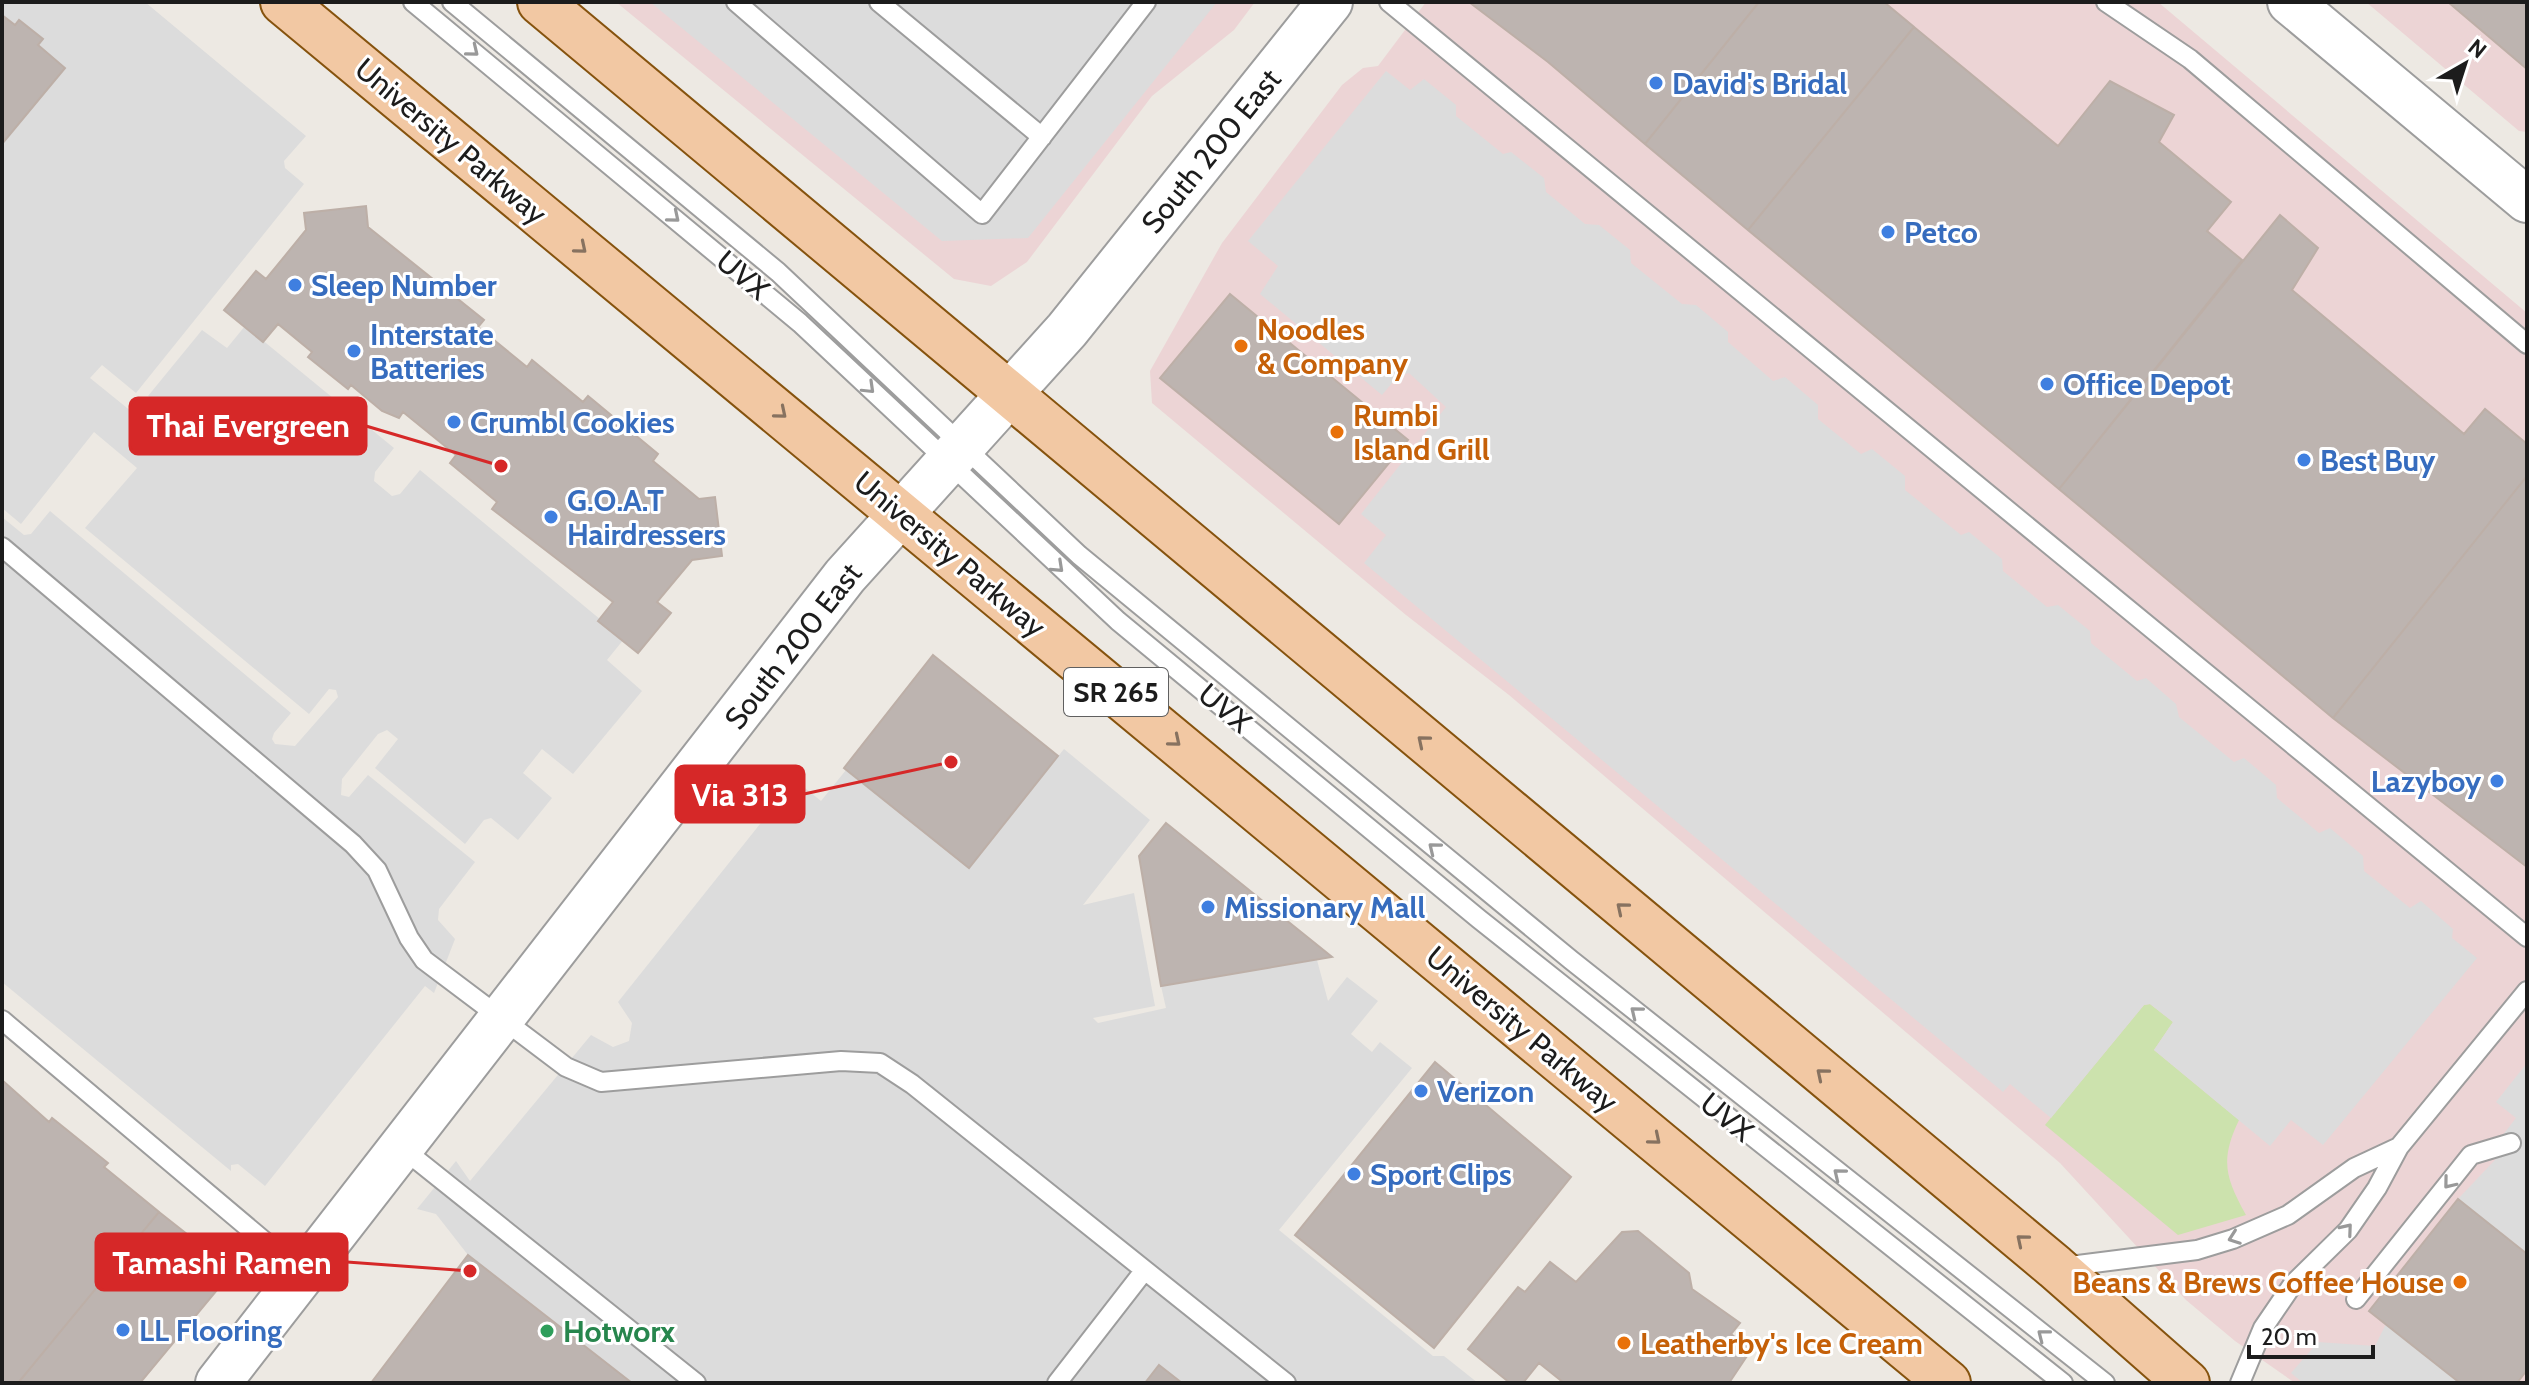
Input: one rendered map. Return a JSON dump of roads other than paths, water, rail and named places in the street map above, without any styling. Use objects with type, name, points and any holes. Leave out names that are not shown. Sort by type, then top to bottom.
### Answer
[{"type":"main road","name":"University Parkway","points":[[283,2],[903,513],[1948,1383]]},
{"type":"main road","points":[[540,2],[2055,1267],[2187,1383]]},
{"type":"street","name":"South 200 East","points":[[218,1383],[838,585],[1085,308],[1330,2]]},
{"type":"street","points":[[2290,2],[2527,200]]},
{"type":"lane","name":"UVX","points":[[413,2],[956,456],[1118,621],[1455,899],[2063,1383]]},
{"type":"lane","points":[[452,2],[778,272],[956,456],[1571,960],[2105,1383]]},
{"type":"lane","points":[[736,2],[982,214],[1146,2]]},
{"type":"lane","points":[[879,2],[1042,137]]},
{"type":"lane","points":[[1389,2],[2527,937]]},
{"type":"lane","points":[[2106,2],[2190,59],[2527,344]]},
{"type":"lane","points":[[2,547],[323,816],[377,870],[409,938],[424,960],[566,1067],[601,1082],[841,1061],[880,1063],[912,1084],[1286,1383]]},
{"type":"lane","points":[[2240,1383],[2263,1328],[2293,1284],[2348,1230],[2377,1188],[2399,1147],[2527,991]]},
{"type":"lane","points":[[2,1020],[302,1273]]},
{"type":"lane","points":[[2356,1299],[2471,1155],[2511,1143]]},
{"type":"lane","points":[[2055,1267],[2197,1250],[2233,1239],[2288,1215],[2354,1168],[2399,1147]]},
{"type":"lane","points":[[402,1148],[696,1383]]},
{"type":"lane","points":[[1057,1383],[1144,1271]]},
{"type":"place","name":"David's Bridal","points":[[1656,83]]},
{"type":"place","name":"Petco","points":[[1888,232]]},
{"type":"place","name":"Sleep Number","points":[[295,285]]},
{"type":"place","name":"Noodles & Company","points":[[1241,346]]},
{"type":"place","name":"Interstate Batteries","points":[[354,351]]},
{"type":"place","name":"Office Depot","points":[[2047,384]]},
{"type":"place","name":"Crumbl Cookies","points":[[454,422]]},
{"type":"place","name":"Rumbi Island Grill","points":[[1337,432]]},
{"type":"place","name":"Best Buy","points":[[2304,460]]},
{"type":"place","name":"Thai Evergreen","points":[[501,466]]},
{"type":"place","name":"G.O.A.T Hairdressers","points":[[551,517]]},
{"type":"place","name":"Via 313","points":[[951,762]]},
{"type":"place","name":"Lazyboy","points":[[2497,781]]},
{"type":"place","name":"Missionary Mall","points":[[1208,907]]},
{"type":"place","name":"Verizon","points":[[1421,1091]]},
{"type":"place","name":"Sport Clips","points":[[1354,1174]]},
{"type":"place","name":"Tamashi Ramen","points":[[470,1271]]},
{"type":"place","name":"Beans & Brews Coffee House","points":[[2460,1282]]},
{"type":"place","name":"LL Flooring","points":[[123,1330]]},
{"type":"place","name":"Hotworx","points":[[547,1331]]},
{"type":"place","name":"Leatherby's Ice Cream","points":[[1624,1343]]}]
